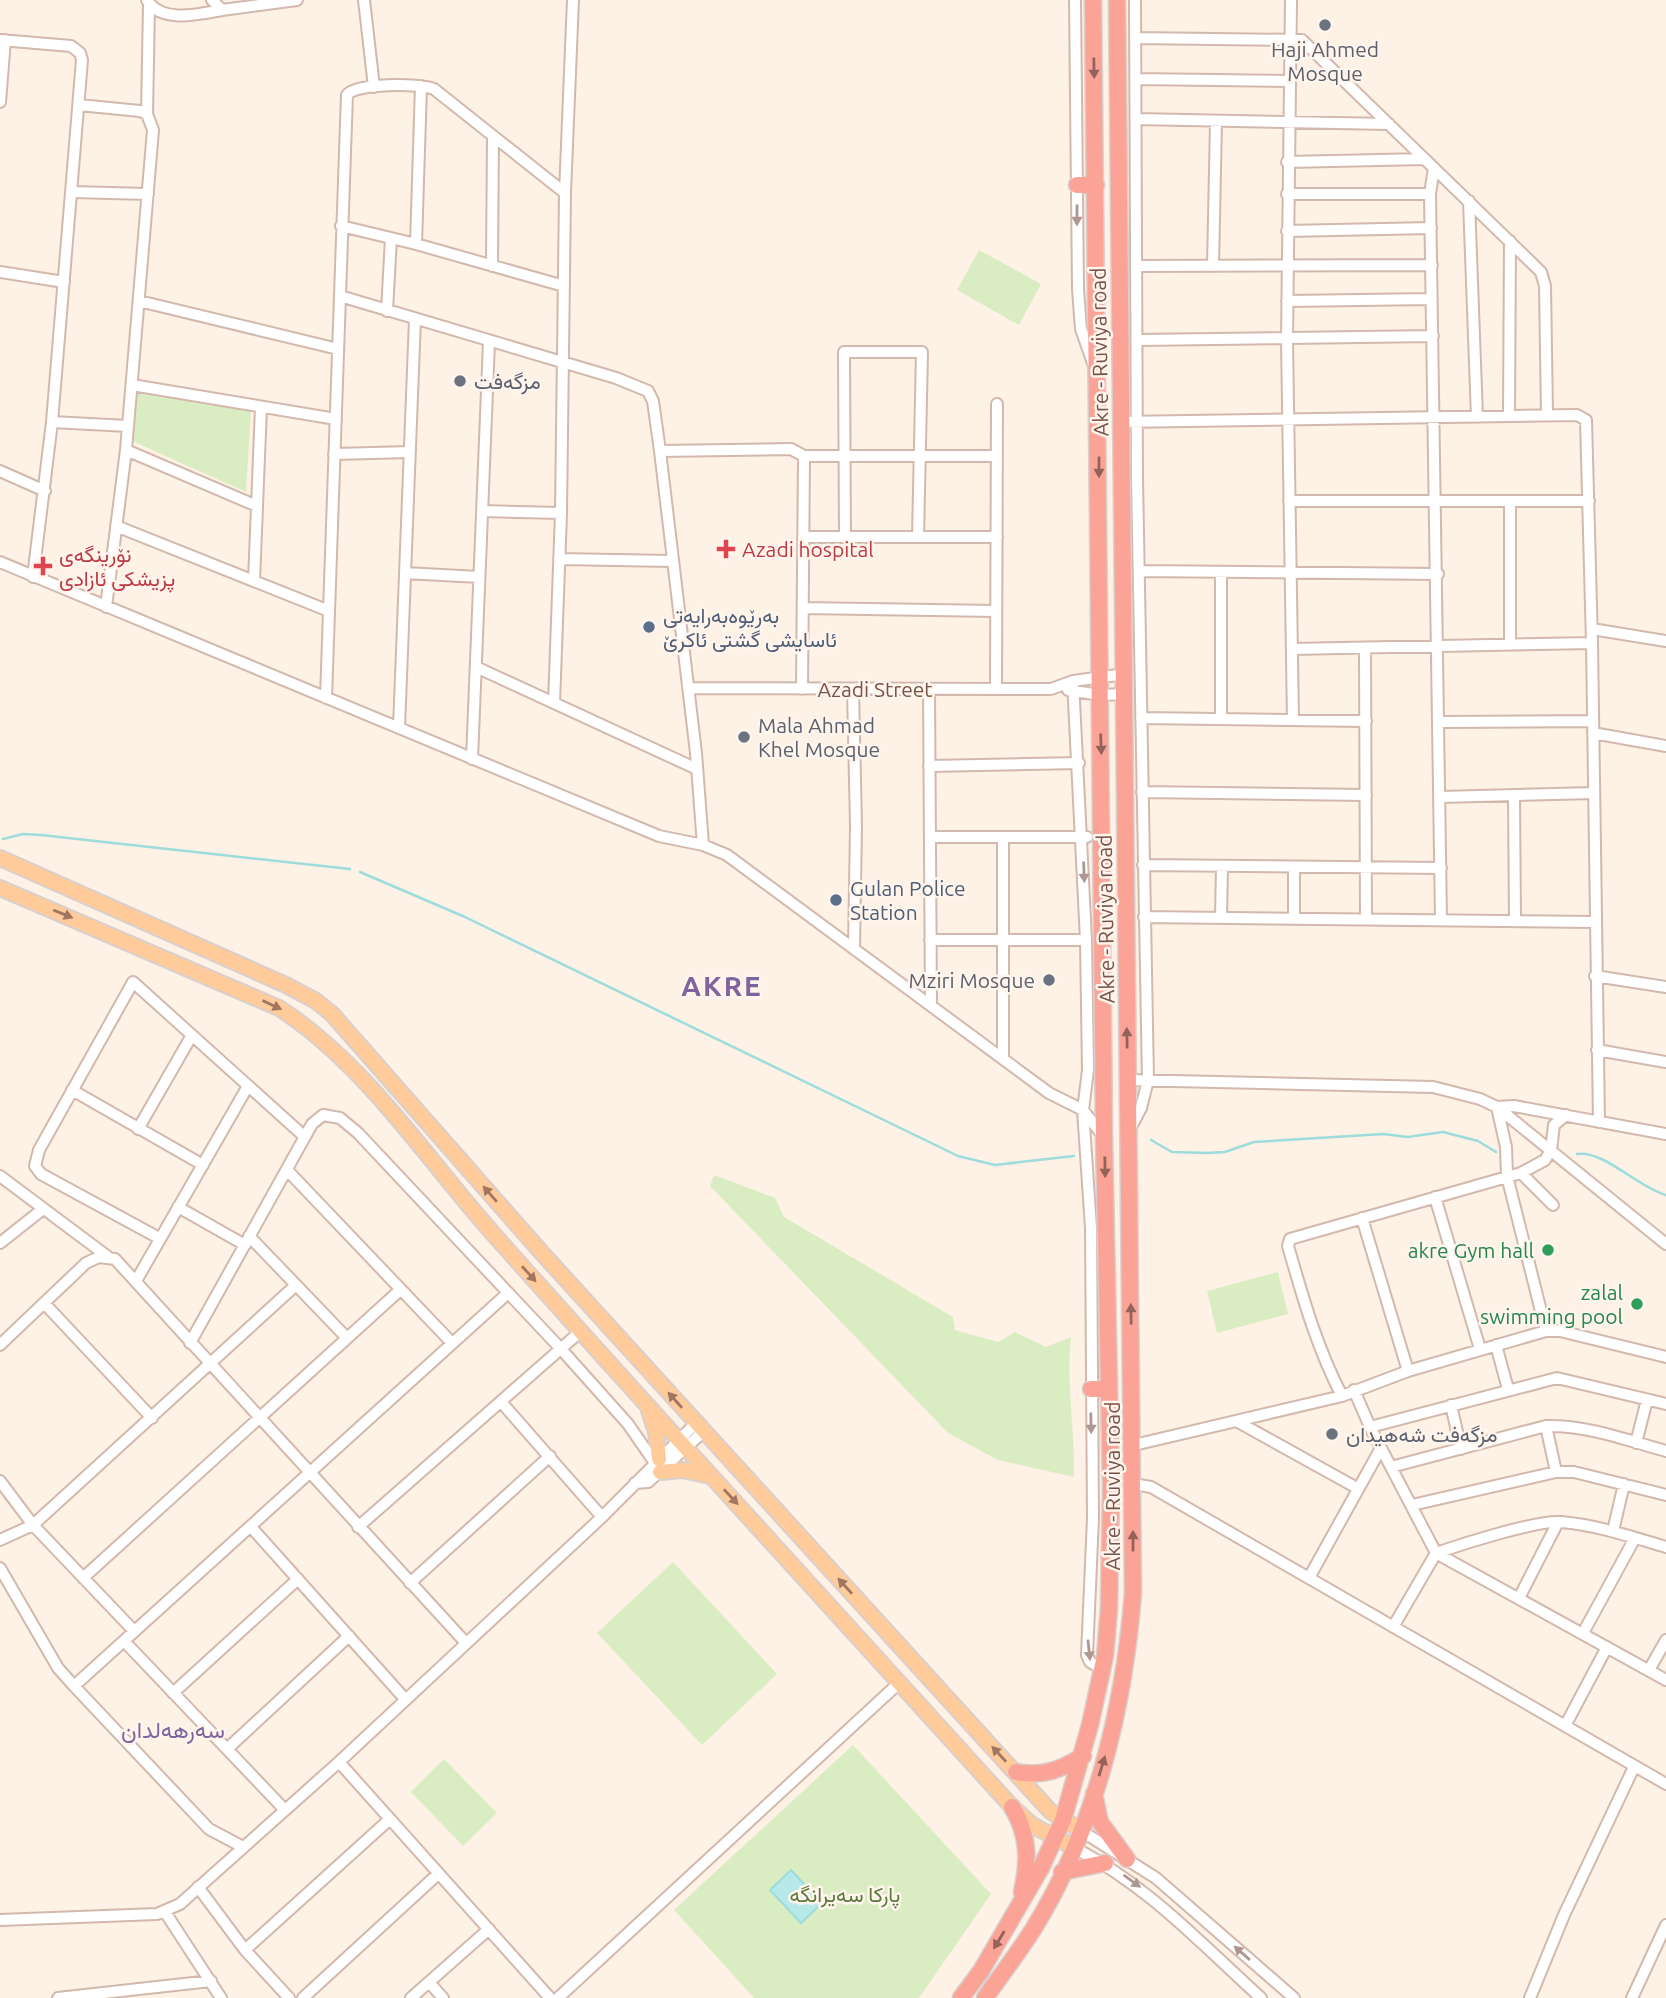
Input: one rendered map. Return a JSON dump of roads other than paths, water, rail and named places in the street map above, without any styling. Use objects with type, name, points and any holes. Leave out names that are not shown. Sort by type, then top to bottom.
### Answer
[{"type":"highway","name":"Akre - Ruviya road","points":[[961,1998],[981,1971],[1063,1820],[1083,1756],[1102,1669],[1110,1567],[1093,0]]},
{"type":"highway","name":"Akre - Ruviya road","points":[[985,1998],[1034,1927],[1062,1872],[1094,1793],[1119,1701],[1130,1635],[1133,1593],[1134,1445],[1128,1132],[1125,694],[1130,541],[1120,422],[1117,0]]},
{"type":"highway","points":[[1077,185],[1096,185]]},
{"type":"highway","points":[[1091,1389],[1110,1389]]},
{"type":"highway","points":[[1016,1772],[1033,1776],[1049,1773],[1083,1756]]},
{"type":"highway","points":[[1094,1793],[1100,1822],[1127,1859]]},
{"type":"highway","points":[[1012,1807],[1023,1830],[1027,1851],[1019,1903]]},
{"type":"highway","points":[[1062,1872],[1105,1863]]},
{"type":"main road","points":[[0,858],[195,942],[316,1002],[367,1053],[511,1219],[1050,1811],[1080,1830]]},
{"type":"main road","points":[[0,888],[279,1008],[307,1026],[352,1069],[495,1236],[1012,1807],[1032,1825],[1073,1847]]},
{"type":"main road","points":[[495,1236],[511,1219]]},
{"type":"main road","points":[[644,1401],[656,1432],[658,1465],[712,1477]]},
{"type":"main road","points":[[862,1640],[880,1624]]},
{"type":"street","points":[[212,0],[222,10]]},
{"type":"street","points":[[148,2],[167,13],[187,16],[290,0]]},
{"type":"street","points":[[364,0],[374,87]]},
{"type":"street","points":[[554,703],[561,513],[565,193],[573,0]]},
{"type":"street","points":[[1075,0],[1080,316],[1084,342],[1098,374]]},
{"type":"street","points":[[1128,1132],[1141,1108],[1148,1080],[1140,571],[1130,541],[1137,421],[1138,340],[1135,0]]},
{"type":"street","points":[[1291,0],[1287,340],[1293,720]]},
{"type":"street","points":[[106,607],[126,450],[153,130],[148,114],[148,2]]},
{"type":"street","points":[[1135,38],[1302,40],[1538,268],[1544,281],[1547,415]]},
{"type":"street","points":[[0,102],[2,40],[67,46],[77,50],[82,60],[72,192],[45,491],[33,577]]},
{"type":"street","points":[[1136,79],[1289,81]]},
{"type":"street","points":[[416,244],[421,86]]},
{"type":"street","points":[[326,698],[347,95],[357,87],[421,86],[440,93],[565,193]]},
{"type":"street","points":[[79,105],[148,114]]},
{"type":"street","points":[[1136,119],[1389,124]]},
{"type":"street","points":[[1213,266],[1216,121]]},
{"type":"street","points":[[492,266],[493,137]]},
{"type":"street","points":[[1287,162],[1425,159]]},
{"type":"street","points":[[1434,168],[1430,194],[1438,574],[1441,920]]},
{"type":"street","points":[[72,192],[148,194]]},
{"type":"street","points":[[1287,194],[1430,194]]},
{"type":"street","points":[[1469,201],[1477,417]]},
{"type":"street","points":[[341,226],[416,244],[564,286]]},
{"type":"street","points":[[1287,231],[1431,228]]},
{"type":"street","points":[[387,311],[391,238]]},
{"type":"street","points":[[1509,416],[1510,241]]},
{"type":"street","points":[[1136,266],[1432,265]]},
{"type":"street","points":[[0,272],[64,282]]},
{"type":"street","points":[[340,296],[616,378],[648,391],[653,401],[660,451],[697,769],[703,845]]},
{"type":"street","points":[[1287,301],[1432,299]]},
{"type":"street","points":[[139,301],[338,349]]},
{"type":"street","points":[[399,728],[415,319]]},
{"type":"street","points":[[1138,340],[1433,336]]},
{"type":"street","points":[[472,759],[489,341]]},
{"type":"street","points":[[845,537],[844,352],[922,352],[918,537]]},
{"type":"street","points":[[132,385],[336,419]]},
{"type":"street","points":[[996,689],[997,404]]},
{"type":"street","points":[[254,581],[261,408]]},
{"type":"street","points":[[1120,422],[1547,415],[1577,415],[1586,421],[1592,629],[1599,1122]]},
{"type":"street","points":[[51,422],[128,426]]},
{"type":"street","points":[[660,451],[792,449],[804,456],[997,456]]},
{"type":"street","points":[[126,450],[257,506]]},
{"type":"street","points":[[334,454],[410,452]]},
{"type":"street","points":[[802,688],[804,456]]},
{"type":"street","points":[[0,471],[45,491]]},
{"type":"street","points":[[1289,501],[1589,501]]},
{"type":"street","points":[[1510,501],[1510,645]]},
{"type":"street","points":[[482,511],[561,513]]},
{"type":"street","points":[[116,526],[329,611]]},
{"type":"street","points":[[803,537],[997,537]]},
{"type":"street","points":[[559,559],[672,561]]},
{"type":"street","points":[[0,562],[659,836],[703,845],[727,855],[1049,1093],[1083,1110],[1104,1137]]},
{"type":"street","points":[[1140,571],[1438,574]]},
{"type":"street","points":[[405,573],[480,577]]},
{"type":"street","points":[[1221,573],[1222,719]]},
{"type":"street","points":[[803,608],[996,611]]},
{"type":"street","points":[[1592,629],[1666,641]]},
{"type":"street","points":[[1292,649],[1592,643]]},
{"type":"street","points":[[1365,648],[1366,919]]},
{"type":"street","points":[[476,667],[697,769]]},
{"type":"street","name":"Azadi Street","points":[[688,688],[1062,688],[1074,687],[1100,677],[1125,674]]},
{"type":"street","points":[[1074,687],[1086,940],[1088,1070],[1083,1110],[1091,1228],[1093,1518],[1087,1655],[1090,1662],[1102,1669]]},
{"type":"street","name":"Azadi Street","points":[[1074,687],[1100,695],[1125,694]]},
{"type":"street","points":[[853,689],[856,826],[853,947]]},
{"type":"street","points":[[929,689],[931,1004]]},
{"type":"street","points":[[1141,718],[1366,721]]},
{"type":"street","points":[[1440,722],[1593,721]]},
{"type":"street","points":[[1593,733],[1666,746]]},
{"type":"street","points":[[929,766],[1079,763]]},
{"type":"street","points":[[1142,792],[1366,795]]},
{"type":"street","points":[[1440,797],[1594,793]]},
{"type":"street","points":[[1514,797],[1515,921]]},
{"type":"street","points":[[930,837],[1104,837]]},
{"type":"street","points":[[1003,837],[1003,1058]]},
{"type":"street","points":[[1143,865],[1441,868]]},
{"type":"street","points":[[1222,866],[1222,918]]},
{"type":"street","points":[[1294,867],[1294,918]]},
{"type":"street","points":[[1144,917],[1595,922]]},
{"type":"street","points":[[930,940],[1086,940]]},
{"type":"street","points":[[1595,976],[1666,987]]},
{"type":"street","points":[[159,1238],[36,1170],[38,1150],[133,982],[305,1137]]},
{"type":"street","points":[[138,1129],[192,1035]]},
{"type":"street","points":[[1597,1050],[1666,1062]]},
{"type":"street","points":[[1128,1080],[1433,1087],[1480,1099],[1497,1107],[1666,1244]]},
{"type":"street","points":[[136,1281],[248,1086]]},
{"type":"street","points":[[72,1090],[202,1165]]},
{"type":"street","points":[[1083,1110],[1104,1100]]},
{"type":"street","points":[[1497,1107],[1514,1106],[1666,1134]]},
{"type":"street","points":[[1497,1107],[1506,1147],[1507,1176],[1546,1331]]},
{"type":"street","points":[[190,1343],[305,1137],[323,1115],[334,1115],[349,1124],[561,1349],[628,1424],[658,1465]]},
{"type":"street","points":[[1342,1396],[1314,1334],[1288,1243],[1290,1239],[1521,1173],[1545,1160],[1551,1150],[1554,1125],[1566,1115]]},
{"type":"street","points":[[286,1170],[399,1291],[452,1343]]},
{"type":"street","points":[[1521,1173],[1553,1205]]},
{"type":"street","points":[[0,1176],[107,1256],[121,1263],[190,1343],[466,1643]]},
{"type":"street","points":[[1435,1197],[1480,1349]]},
{"type":"street","points":[[178,1207],[247,1241],[296,1284],[346,1337]]},
{"type":"street","points":[[0,1243],[43,1209]]},
{"type":"street","points":[[1362,1219],[1408,1371]]},
{"type":"street","points":[[0,1345],[92,1259],[107,1256]]},
{"type":"street","points":[[0,1540],[33,1525],[296,1284]]},
{"type":"street","points":[[83,1578],[399,1291]]},
{"type":"street","points":[[74,1686],[508,1293]]},
{"type":"street","points":[[44,1303],[152,1418]]},
{"type":"street","points":[[358,1527],[581,1331]]},
{"type":"street","points":[[1134,1445],[1342,1396],[1408,1371],[1546,1331],[1560,1331],[1666,1357]]},
{"type":"street","points":[[1496,1345],[1508,1389]]},
{"type":"street","points":[[1370,1427],[1557,1378],[1666,1404]]},
{"type":"street","points":[[1354,1390],[1370,1427],[1436,1553],[1666,1679]]},
{"type":"street","points":[[1636,1443],[1647,1400]]},
{"type":"street","points":[[502,1403],[602,1517]]},
{"type":"street","points":[[1451,1405],[1461,1449]]},
{"type":"street","points":[[1238,1422],[1357,1488]]},
{"type":"street","points":[[1391,1466],[1546,1426],[1566,1425],[1666,1451]]},
{"type":"street","points":[[1546,1426],[1556,1472]]},
{"type":"street","points":[[0,1920],[165,1912],[198,1887],[339,1762],[602,1517],[635,1483],[648,1482],[658,1465],[700,1427]]},
{"type":"street","points":[[1310,1576],[1381,1448]]},
{"type":"street","points":[[410,1583],[550,1456]]},
{"type":"street","points":[[1412,1505],[1556,1472],[1574,1472],[1666,1495]]},
{"type":"street","points":[[0,1481],[33,1525],[134,1632]]},
{"type":"street","points":[[1133,1484],[1151,1487],[1310,1576],[1392,1627],[1666,1784]]},
{"type":"street","points":[[1613,1531],[1624,1484]]},
{"type":"street","points":[[1392,1627],[1436,1553],[1467,1542],[1559,1522],[1613,1531],[1666,1547]]},
{"type":"street","points":[[1518,1598],[1559,1522]]},
{"type":"street","points":[[251,1527],[405,1699]]},
{"type":"street","points":[[1583,1633],[1635,1538]]},
{"type":"street","points":[[0,1568],[5,1587],[58,1668],[209,1829],[243,1847]]},
{"type":"street","points":[[173,1693],[298,1578]]},
{"type":"street","points":[[227,1749],[349,1636]]},
{"type":"street","points":[[1649,1670],[1666,1640]]},
{"type":"street","points":[[124,1641],[284,1809]]},
{"type":"street","points":[[1565,1726],[1607,1647]]},
{"type":"street","points":[[558,1998],[899,1683]]},
{"type":"street","points":[[339,1762],[550,1998]]},
{"type":"street","points":[[1530,1998],[1564,1915],[1634,1767]]},
{"type":"street","points":[[246,1950],[390,1819]]},
{"type":"street","points":[[1080,1830],[1156,1878],[1294,1998]]},
{"type":"street","points":[[1073,1847],[1105,1863],[1154,1898],[1259,1997]]},
{"type":"street","points":[[303,1998],[438,1874]]},
{"type":"street","points":[[198,1887],[246,1950],[289,1998]]},
{"type":"street","points":[[165,1912],[221,1998]]},
{"type":"street","points":[[1632,1998],[1666,1925]]},
{"type":"street","points":[[411,1998],[489,1929]]},
{"type":"street","points":[[58,1998],[131,1994],[211,1981]]},
{"type":"street","points":[[429,1982],[443,1998]]},
{"type":"water","points":[[791,1870],[822,1903],[801,1923],[770,1890]]},
{"type":"waterway","points":[[3,839],[23,834],[41,835],[350,869]]},
{"type":"waterway","points":[[360,872],[465,917],[958,1156],[995,1165],[1074,1156]]},
{"type":"waterway","points":[[1151,1140],[1172,1152],[1207,1153],[1225,1152],[1254,1142],[1383,1134],[1408,1137],[1443,1132],[1478,1141],[1496,1152]]},
{"type":"waterway","points":[[1577,1154],[1587,1154],[1609,1163],[1666,1195]]},
{"type":"place","name":"Haji Ahmed Mosque","points":[[1325,25]]},
{"type":"place","name":"مزگەفت","points":[[460,381]]},
{"type":"place","name":"Azadi hospital","points":[[726,549]]},
{"type":"place","name":"نۆرینگەی پزیشکی ئازادی","points":[[43,566]]},
{"type":"place","name":"بەرێوەبەرایەتی ئاسایشی گشتی ئاکرێ","points":[[649,627]]},
{"type":"place","name":"Mala Ahmad Khel Mosque","points":[[744,737]]},
{"type":"place","name":"Gulan Police Station","points":[[836,900]]},
{"type":"place","name":"Mziri Mosque","points":[[1049,980]]},
{"type":"place","name":"akre Gym hall","points":[[1548,1250]]},
{"type":"place","name":"zalal swimming pool","points":[[1637,1304]]},
{"type":"place","name":"مزگەفت شه‌هيدان","points":[[1332,1434]]},
{"type":"district","name":"AKRE","points":[[722,985]]},
{"type":"district","name":"سەرهەلدان","points":[[173,1729]]},
{"type":"park label","name":"پارکا سەیرانگه","points":[[845,1894]]}]
